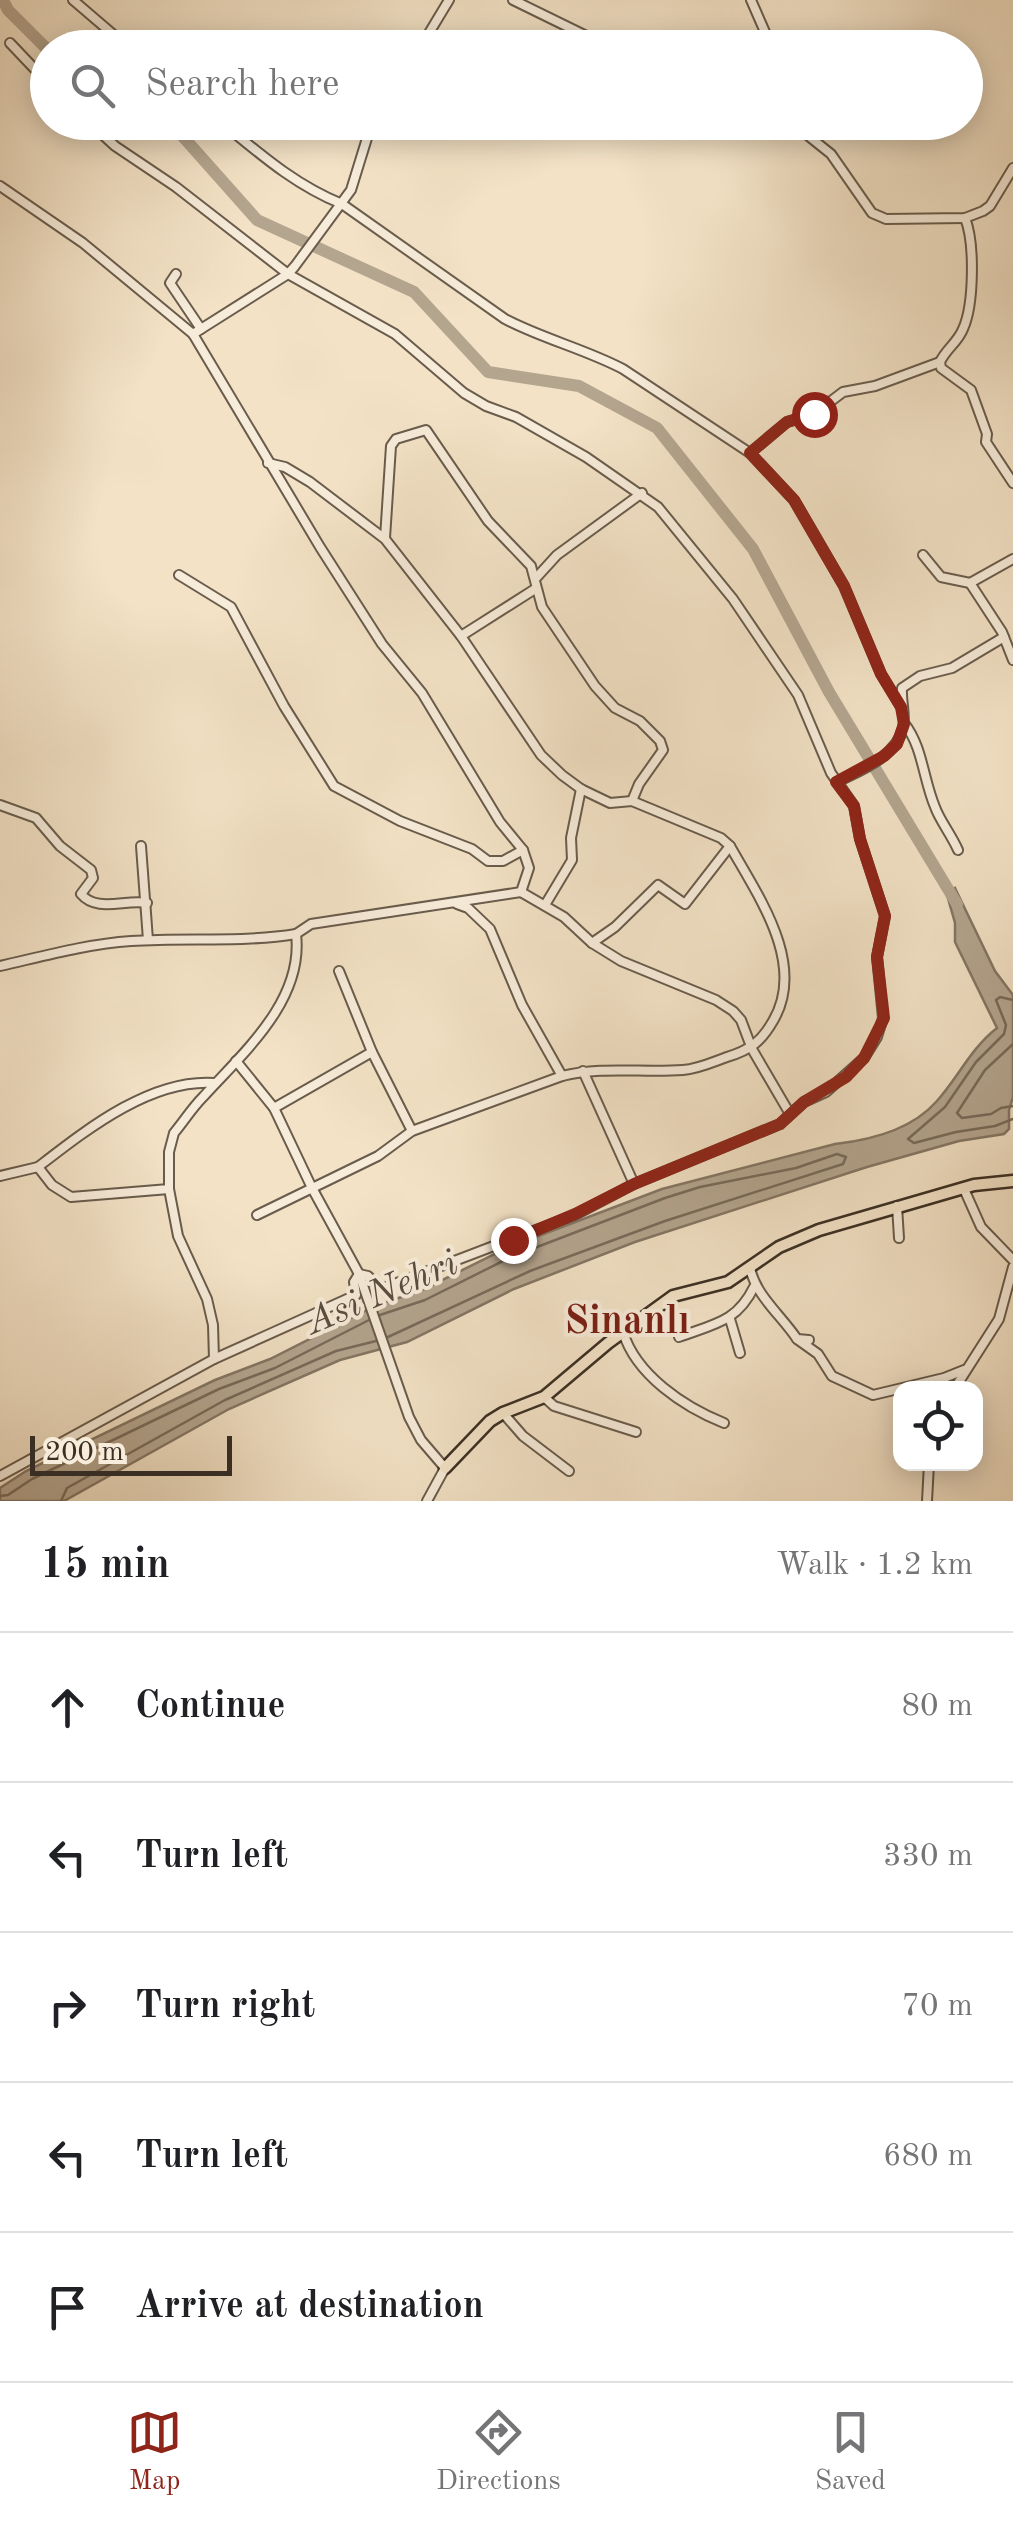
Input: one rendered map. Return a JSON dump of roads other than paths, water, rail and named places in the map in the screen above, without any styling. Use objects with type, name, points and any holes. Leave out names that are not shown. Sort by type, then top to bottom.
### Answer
[{"type":"main road","points":[[444,1468],[503,1413],[544,1397],[672,1296],[728,1282],[797,1239],[974,1185],[1013,1180]]},
{"type":"street","points":[[73,0],[107,30]]},
{"type":"street","points":[[430,30],[448,0]]},
{"type":"street","points":[[514,0],[574,30]]},
{"type":"street","points":[[751,0],[764,30]]},
{"type":"street","points":[[10,43],[30,64]]},
{"type":"street","points":[[108,140],[292,270],[395,334],[464,393],[516,417],[642,493],[680,531],[787,676],[836,782],[854,806],[860,839],[885,916],[877,957],[884,1018],[864,1058],[836,1084],[780,1124],[634,1184],[575,1214],[381,1288],[360,1274]]},
{"type":"street","points":[[243,140],[276,168],[505,319],[623,369],[750,453],[794,500],[844,586],[881,674],[901,707]]},
{"type":"street","points":[[197,332],[292,270],[350,190],[366,140]]},
{"type":"street","points":[[814,140],[831,154],[872,213],[886,219],[965,218],[990,206],[1013,168]]},
{"type":"street","points":[[0,186],[83,243],[197,332]]},
{"type":"street","points":[[750,453],[787,422],[814,414],[843,392],[875,386],[940,362],[958,339],[967,318],[972,247],[965,218]]},
{"type":"street","points":[[176,274],[170,283],[268,463],[382,644],[422,694],[500,822],[522,850],[530,868],[521,892]]},
{"type":"street","points":[[940,362],[942,368],[971,390],[987,434],[986,442],[1013,483]]},
{"type":"street","points":[[385,538],[391,446],[396,439],[426,430],[488,521],[531,566],[542,607],[594,686],[616,708],[640,721],[660,740],[663,750],[632,801]]},
{"type":"street","points":[[257,1215],[378,1156],[412,1131],[562,1076],[582,1070],[686,1070],[752,1049],[784,1004],[786,987],[766,908],[730,846],[712,834],[632,801],[610,802],[581,789],[541,755],[461,636],[385,538],[310,482],[285,466],[268,463]]},
{"type":"street","points":[[461,636],[535,584],[557,555],[642,493]]},
{"type":"street","points":[[923,555],[941,577],[970,583],[1013,559]]},
{"type":"street","points":[[179,575],[231,607],[284,706],[334,786],[400,821],[472,849],[488,862],[503,861],[522,850]]},
{"type":"street","points":[[970,583],[1004,637],[1013,660]]},
{"type":"street","points":[[958,850],[936,811],[914,736],[904,722],[902,688],[908,682],[952,668],[1004,637]]},
{"type":"street","points":[[836,782],[884,756],[897,744],[904,722]]},
{"type":"street","points":[[545,905],[572,860],[581,789]]},
{"type":"street","points":[[0,805],[4,810],[26,812],[36,818],[60,846],[91,870],[93,878],[81,894],[87,902],[101,906],[147,902]]},
{"type":"street","points":[[141,846],[148,940]]},
{"type":"street","points":[[592,942],[615,927],[658,885],[685,904],[730,846]]},
{"type":"street","points":[[0,966],[94,944],[296,934],[311,924],[521,892],[621,961],[716,1000],[741,1020],[752,1049],[790,1114]]},
{"type":"street","points":[[452,903],[468,908],[490,929],[522,1005],[562,1076]]},
{"type":"street","points":[[214,1359],[210,1312],[178,1236],[169,1189],[169,1152],[174,1133],[285,996],[294,968],[296,934]]},
{"type":"street","points":[[338,971],[372,1052],[412,1131]]},
{"type":"street","points":[[274,1108],[372,1052]]},
{"type":"street","points":[[236,1061],[274,1108],[312,1188],[360,1274],[415,1428],[444,1468],[427,1501]]},
{"type":"street","points":[[582,1070],[634,1184]]},
{"type":"street","points":[[0,1176],[38,1167],[84,1133],[134,1104],[180,1085],[216,1082]]},
{"type":"street","points":[[38,1167],[52,1185],[71,1197],[169,1189]]},
{"type":"street","points":[[958,1381],[999,1319],[1013,1264],[980,1227],[964,1189]]},
{"type":"street","points":[[898,1206],[899,1238]]},
{"type":"street","points":[[750,1268],[754,1286],[779,1312],[796,1338],[818,1354],[832,1376],[873,1394],[964,1370]]},
{"type":"street","points":[[0,1476],[214,1359],[356,1295],[354,1282],[360,1274]]},
{"type":"street","points":[[679,1338],[730,1319],[747,1301],[754,1286]]},
{"type":"street","points":[[730,1319],[740,1354]]},
{"type":"street","points":[[623,1332],[640,1366],[678,1399],[724,1423]]},
{"type":"street","points":[[796,1338],[809,1340]]},
{"type":"street","points":[[544,1397],[554,1406],[636,1432]]},
{"type":"street","points":[[503,1413],[523,1436],[568,1471]]},
{"type":"street","points":[[927,1501],[929,1471]]},
{"type":"water","points":[[955,888],[995,971],[1013,995],[1013,1097],[1009,1129],[1004,1134],[959,1141],[867,1167],[635,1242],[514,1289],[407,1342],[340,1360],[229,1409],[64,1501],[0,1501],[0,1488],[26,1471],[215,1380],[270,1359],[377,1305],[420,1291],[507,1248],[662,1189],[862,1140],[915,1120],[936,1102],[979,1045],[997,1028],[955,942],[955,923],[947,895]]},
{"type":"waterway","points":[[3,0],[30,32]]},
{"type":"waterway","points":[[186,140],[257,220],[414,292],[488,372],[579,386],[657,428],[753,549],[829,692],[957,904]]},
{"type":"district","name":"Sinanlı","points":[[627,1319]]},
{"type":"water label","name":"Asi Nehri","points":[[381,1291]]}]
